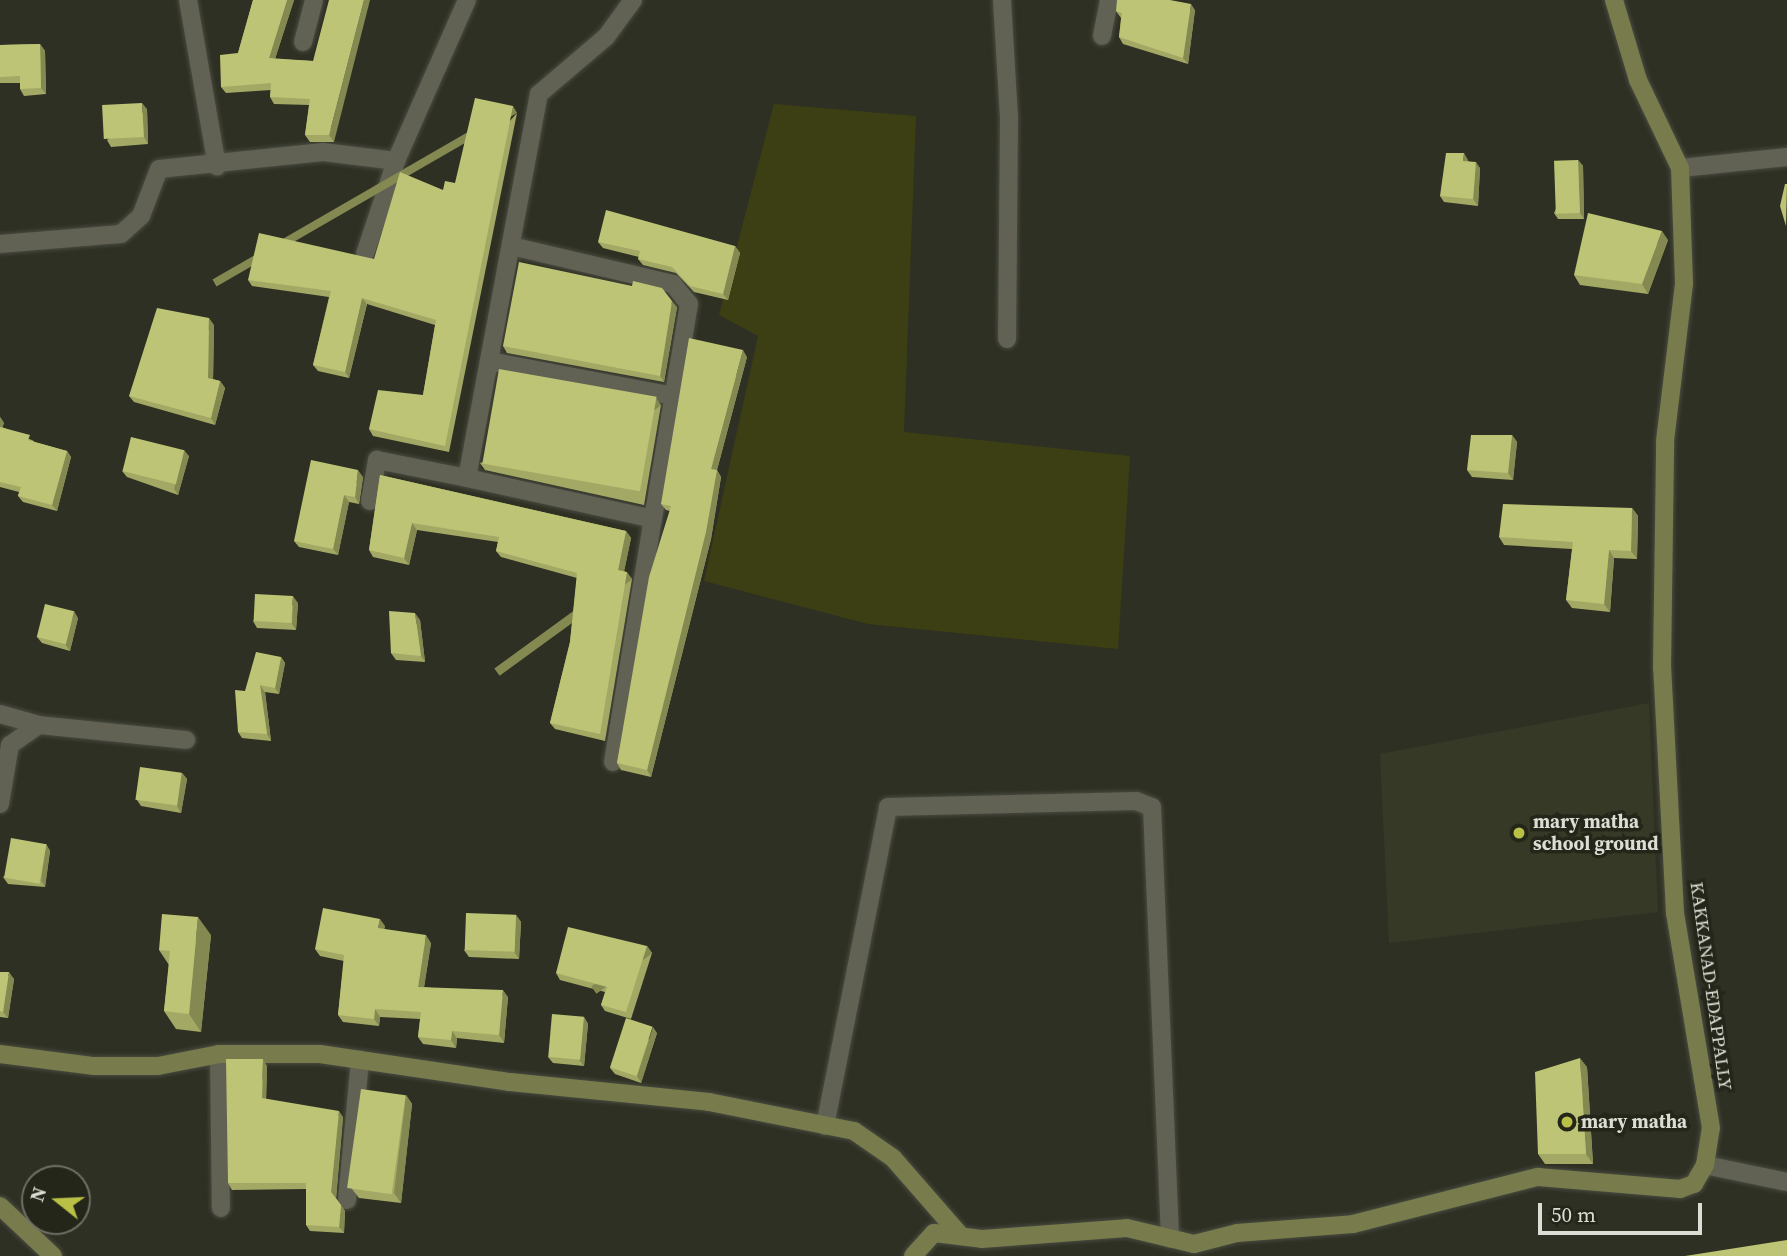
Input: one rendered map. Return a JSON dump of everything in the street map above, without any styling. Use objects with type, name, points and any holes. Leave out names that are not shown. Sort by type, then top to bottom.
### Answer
[{"type":"street","points":[[188,0],[217,166]]},
{"type":"street","points":[[303,42],[314,0]]},
{"type":"street","points":[[365,254],[396,161],[467,0]]},
{"type":"street","points":[[467,478],[539,94],[606,37],[633,0]]},
{"type":"street","points":[[1002,0],[1009,117],[1007,339]]},
{"type":"street","points":[[1102,36],[1109,0]]},
{"type":"street","name":"KAKKANAD-EDAPPALLY","points":[[1614,0],[1638,80],[1680,168],[1684,283],[1665,441],[1662,668],[1675,913],[1711,1128],[1705,1165]]},
{"type":"street","points":[[0,244],[121,234],[141,216],[159,169],[217,166],[323,152],[396,161]]},
{"type":"street","points":[[1680,168],[1787,157]]},
{"type":"street","points":[[511,246],[682,291],[690,315],[613,762]]},
{"type":"street","points":[[489,361],[675,396]]},
{"type":"street","points":[[370,501],[377,460],[653,519]]},
{"type":"street","points":[[0,714],[39,725],[186,740]]},
{"type":"street","points":[[0,804],[10,745],[39,725]]},
{"type":"street","points":[[825,1126],[888,807],[1136,802],[1152,807],[1170,1239]]},
{"type":"street","points":[[0,1054],[94,1066],[158,1066],[219,1054],[360,1060],[709,1102],[854,1131],[893,1158],[961,1236]]},
{"type":"street","points":[[219,1054],[220,1209]]},
{"type":"street","points":[[347,1200],[360,1060]]},
{"type":"street","points":[[913,1256],[934,1233],[961,1236],[1127,1228],[1194,1244],[1237,1233],[1353,1224],[1538,1177],[1680,1189],[1694,1184],[1705,1165],[1787,1182]]},
{"type":"street","points":[[0,1206],[52,1256]]},
{"type":"shaded area","name":"mary matha school ground","points":[[1649,703],[1658,912],[1389,943],[1380,754]]},
{"type":"green space","points":[[774,104],[916,116],[904,432],[1130,456],[1118,649],[868,624],[704,581],[758,336],[719,315]]},
{"type":"building","points":[[253,0],[287,0],[269,58],[313,61],[329,0],[364,0],[329,135],[305,135],[310,99],[270,97],[271,83],[221,87],[220,55],[238,53]]},
{"type":"building","points":[[1117,0],[1170,0],[1191,4],[1183,58],[1119,37],[1122,13],[1116,11]]},
{"type":"building","points":[[40,44],[41,88],[20,89],[20,76],[0,77],[0,45]]},
{"type":"building","points":[[475,98],[513,106],[445,446],[369,429],[378,390],[423,395],[436,320],[362,298],[345,372],[313,365],[331,291],[248,280],[259,233],[374,259],[400,172],[443,190],[445,181],[455,183]]},
{"type":"building","points":[[142,103],[144,137],[104,139],[102,105]]},
{"type":"building","points":[[1446,153],[1464,153],[1463,161],[1476,162],[1473,199],[1440,196]]},
{"type":"building","points":[[1578,160],[1580,213],[1556,214],[1554,161]]},
{"type":"building","points":[[1787,184],[1786,226],[1780,206]]},
{"type":"building","points":[[606,210],[735,246],[723,294],[690,286],[672,267],[638,259],[640,251],[598,242]]},
{"type":"building","points":[[1588,213],[1662,231],[1642,284],[1574,275]]},
{"type":"building","points":[[519,262],[632,286],[633,281],[662,288],[672,301],[660,376],[503,346]]},
{"type":"building","points":[[157,308],[209,318],[208,378],[220,381],[211,418],[129,396]]},
{"type":"building","points":[[689,338],[743,350],[711,469],[717,470],[706,532],[647,770],[617,763],[649,577],[671,506],[661,504]]},
{"type":"building","points":[[499,369],[657,397],[640,491],[482,464]]},
{"type":"building","points":[[0,427],[30,435],[28,440],[67,451],[52,505],[18,496],[21,487],[0,482]]},
{"type":"building","points":[[1471,435],[1512,435],[1508,473],[1467,470]]},
{"type":"building","points":[[131,437],[184,450],[176,484],[123,471]]},
{"type":"building","points":[[311,460],[358,470],[355,497],[344,495],[333,549],[294,541]]},
{"type":"building","points":[[380,475],[626,531],[618,570],[627,572],[600,734],[550,723],[570,642],[577,573],[496,551],[499,537],[412,523],[404,558],[369,550]]},
{"type":"building","points":[[1503,504],[1632,508],[1631,551],[1609,550],[1604,604],[1566,600],[1573,542],[1499,537]]},
{"type":"building","points":[[255,594],[293,596],[292,623],[254,621]]},
{"type":"building","points":[[45,604],[74,611],[66,644],[37,637]]},
{"type":"building","points":[[389,611],[415,613],[421,656],[391,653]]},
{"type":"building","points":[[256,652],[281,657],[275,688],[260,685],[267,734],[238,732],[235,690],[245,691]]},
{"type":"building","points":[[140,767],[182,773],[177,806],[135,800]]},
{"type":"building","points":[[11,838],[46,844],[40,884],[4,877]]},
{"type":"building","points":[[323,908],[380,919],[378,928],[426,935],[418,987],[503,990],[499,1035],[452,1031],[451,1040],[418,1037],[421,1012],[375,1009],[374,1019],[338,1015],[344,955],[315,949]]},
{"type":"building","points":[[466,913],[516,915],[515,952],[465,950]]},
{"type":"building","points":[[162,914],[198,917],[189,1014],[164,1011],[170,951],[159,950]]},
{"type":"building","points":[[568,927],[647,946],[626,1012],[601,1005],[607,987],[556,973]]},
{"type":"building","points":[[0,972],[9,972],[3,1012],[0,1011]]},
{"type":"building","points":[[552,1014],[584,1017],[580,1060],[548,1057]]},
{"type":"building","points":[[626,1018],[653,1027],[637,1076],[610,1067]]},
{"type":"building","name":"mary matha","points":[[1580,1058],[1586,1154],[1538,1154],[1535,1072]]},
{"type":"building","points":[[226,1059],[263,1059],[262,1098],[339,1111],[331,1192],[341,1205],[339,1227],[306,1225],[306,1183],[228,1183]]},
{"type":"building","points":[[361,1089],[406,1095],[392,1194],[347,1188]]},
{"type":"building","points":[[1787,1240],[1787,1256],[1685,1256]]},
{"type":"place","name":"mary matha school ground","points":[[1519,833]]},
{"type":"place","name":"mary matha","points":[[1567,1122]]}]
